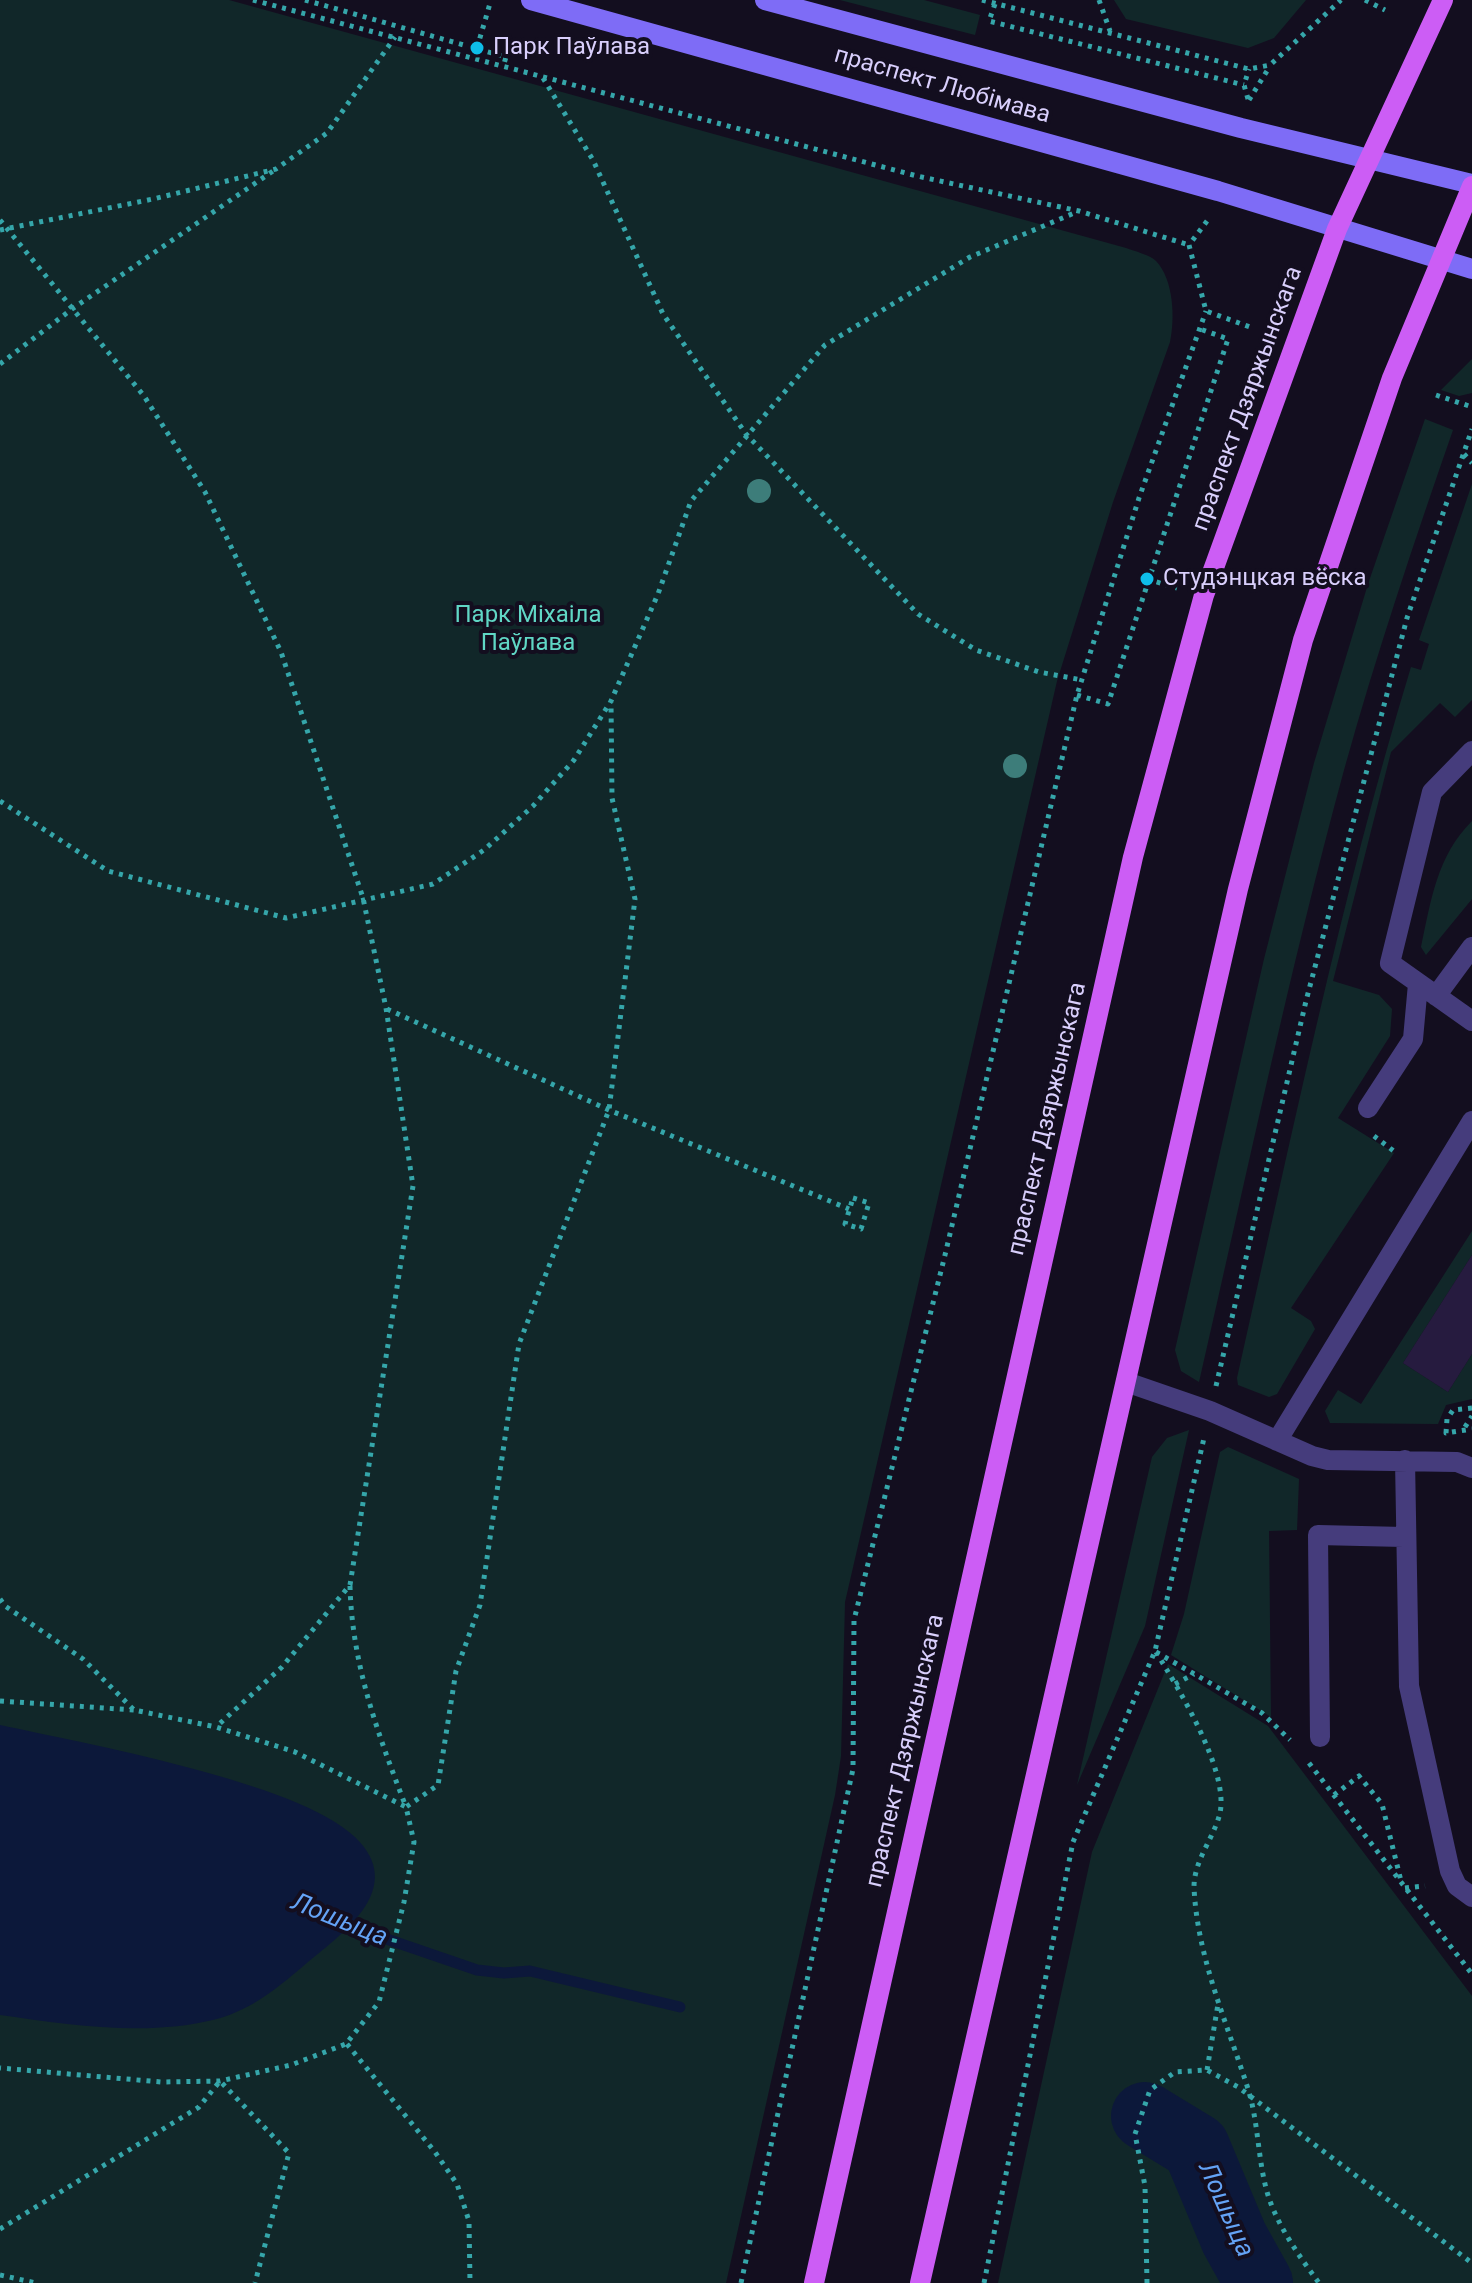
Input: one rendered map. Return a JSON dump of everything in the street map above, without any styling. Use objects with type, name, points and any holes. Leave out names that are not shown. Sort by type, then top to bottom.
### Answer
[{"type":"main road","name":"праспект Любімава","points":[[531,0],[1137,168],[1472,269]]},
{"type":"main road","name":"праспект Любімава","points":[[765,0],[1472,185]]},
{"type":"main road","name":"праспект Дзяржынскага","points":[[814,2283],[1133,857],[1204,595],[1337,229],[1443,0]]},
{"type":"main road","points":[[920,2283],[1238,889],[1303,640],[1392,378],[1472,185]]},
{"type":"lane","points":[[1472,751],[1432,792],[1390,963],[1472,1021]]},
{"type":"lane","points":[[1436,996],[1472,947]]},
{"type":"lane","points":[[1368,1108],[1413,1039],[1418,984]]},
{"type":"lane","points":[[1277,1441],[1472,1121]]},
{"type":"lane","points":[[1126,1382],[1210,1411],[1328,1460],[1457,1462],[1472,1468]]},
{"type":"lane","points":[[1405,1460],[1409,1686],[1450,1871],[1457,1886],[1472,1897]]},
{"type":"lane","points":[[1320,1737],[1318,1535],[1404,1537]]},
{"type":"path","points":[[253,0],[917,176],[1079,211],[1189,245]]},
{"type":"path","points":[[305,0],[506,57],[503,67]]},
{"type":"path","points":[[477,48],[491,0]]},
{"type":"path","points":[[982,0],[1249,69],[1270,65]]},
{"type":"path","points":[[1099,0],[1110,32]]},
{"type":"path","points":[[1249,69],[1244,85],[1249,100],[1270,65],[1341,0]]},
{"type":"path","points":[[1365,0],[1385,10]]},
{"type":"path","points":[[995,4],[989,21],[1244,85]]},
{"type":"path","points":[[0,364],[72,309],[327,133],[395,37]]},
{"type":"path","points":[[542,77],[593,160],[663,314],[746,434],[918,614],[976,650],[1039,672],[1082,680]]},
{"type":"path","points":[[0,230],[276,169]]},
{"type":"path","points":[[0,801],[108,871],[286,918],[433,884],[484,850],[533,806],[574,760],[611,701],[658,594],[691,501],[825,345],[970,257],[1079,211]]},
{"type":"path","points":[[0,220],[144,396],[205,492],[281,652],[363,898],[386,1008],[413,1186],[350,1585],[351,1627],[368,1710],[406,1807],[414,1842],[404,1902],[379,2002],[346,2044],[291,2065],[220,2081],[161,2082],[0,2068]]},
{"type":"path","points":[[1189,245],[1207,221]]},
{"type":"path","points":[[741,2283],[853,1769],[854,1620],[949,1240],[1077,695],[1139,498],[1206,311],[1189,245]]},
{"type":"path","points":[[1206,311],[1250,327]]},
{"type":"path","points":[[1077,695],[1108,704],[1228,339],[1200,329]]},
{"type":"path","points":[[1436,395],[1472,407]]},
{"type":"path","points":[[984,2283],[1073,1842],[1155,1651],[1306,1001],[1399,649],[1472,429]]},
{"type":"path","points":[[1464,454],[1472,463]]},
{"type":"path","points":[[406,1807],[438,1785],[456,1671],[480,1605],[519,1344],[609,1110],[635,899],[612,798],[611,701]]},
{"type":"path","points":[[386,1008],[609,1110],[849,1209]]},
{"type":"path","points":[[1373,1136],[1395,1152]]},
{"type":"path","points":[[853,1198],[869,1203],[861,1229],[845,1224],[849,1209],[853,1198]]},
{"type":"path","points":[[1446,1433],[1447,1419],[1453,1410],[1472,1408]]},
{"type":"path","points":[[1464,1428],[1472,1416]]},
{"type":"path","points":[[1431,1433],[1446,1433],[1471,1440]]},
{"type":"path","points":[[216,1727],[282,1667],[350,1585]]},
{"type":"path","points":[[0,1599],[5,1606],[83,1659],[134,1710]]},
{"type":"path","points":[[1155,1651],[1271,1719],[1298,1750]]},
{"type":"path","points":[[1155,1651],[1209,1750],[1220,1784],[1220,1812],[1194,1885],[1204,1948],[1218,2003],[1250,2096],[1267,2191],[1299,2257],[1319,2283]]},
{"type":"path","points":[[1175,1684],[1194,1674]]},
{"type":"path","points":[[0,1701],[134,1710],[216,1727],[295,1752],[406,1807]]},
{"type":"path","points":[[1307,1761],[1472,1974]]},
{"type":"path","points":[[1334,1795],[1359,1776],[1382,1804],[1401,1883]]},
{"type":"path","points":[[1207,2070],[1218,2003]]},
{"type":"path","points":[[346,2044],[435,2152],[457,2184],[469,2221],[470,2283]]},
{"type":"path","points":[[1147,2283],[1145,2186],[1135,2134],[1150,2090],[1175,2072],[1207,2070],[1250,2096],[1472,2263]]},
{"type":"path","points":[[0,2229],[199,2107],[220,2081]]},
{"type":"path","points":[[220,2081],[289,2153],[255,2283]]},
{"type":"path","points":[[0,2275],[36,2283]]},
{"type":"green space","name":"Парк Міхаіла Паўлава","points":[[0,0],[229,0],[1126,248],[1156,261],[1170,289],[1173,311],[1170,342],[1113,502],[1057,681],[845,1602],[841,1756],[835,1795],[726,2283],[0,2283]]},
{"type":"green space","points":[[840,0],[924,0],[980,15],[975,35]]},
{"type":"green space","points":[[1114,0],[1306,0],[1274,38],[1248,48],[1126,19]]},
{"type":"green space","points":[[1472,359],[1472,393],[1459,396],[1441,390]]},
{"type":"green space","points":[[1425,419],[1453,430],[1396,599],[1344,770],[1286,999],[1199,1382],[1181,1371],[1175,1350],[1264,959],[1314,763],[1368,584]]},
{"type":"green space","points":[[1472,484],[1472,700],[1455,717],[1440,703],[1391,752],[1333,981],[1379,995],[1392,1009],[1390,1036],[1338,1118],[1394,1153],[1291,1308],[1311,1321],[1315,1329],[1277,1394],[1269,1397],[1238,1385],[1237,1378],[1361,843],[1411,667],[1421,670],[1429,644],[1419,640]]},
{"type":"green space","points":[[1472,821],[1472,899],[1426,955],[1421,947],[1437,880],[1451,849]]},
{"type":"green space","points":[[1472,1231],[1472,1255],[1403,1363],[1448,1392],[1472,1354],[1472,1399],[1446,1405],[1438,1424],[1330,1423],[1325,1411],[1338,1390],[1361,1404]]},
{"type":"green space","points":[[1189,1430],[1145,1626],[1077,1785],[1152,1457],[1167,1438]]},
{"type":"green space","points":[[1228,1447],[1299,1479],[1297,1530],[1269,1531],[1271,1717],[1171,1655],[1184,1614],[1220,1452]]},
{"type":"green space","points":[[1168,1664],[1268,1726],[1472,1996],[1472,2283],[998,2283],[1092,1852]]},
{"type":"water","points":[[0,1725],[187,1767],[287,1799],[327,1817],[355,1837],[369,1855],[375,1873],[373,1891],[365,1907],[338,1937],[276,1988],[230,2015],[163,2027],[108,2028],[0,2015]]},
{"type":"building","points":[[1472,1255],[1472,1354],[1448,1392],[1403,1363]]},
{"type":"waterway","name":"Лошыца","points":[[337,1922],[477,1970],[504,1973],[530,1971],[680,2007]]},
{"type":"waterway","name":"Лошыца","points":[[1145,2116],[1196,2147],[1234,2238],[1259,2283]]},
{"type":"place","name":"Парк Паўлава","points":[[477,48]]},
{"type":"place","name":"Студэнцкая вёска","points":[[1147,579]]}]
